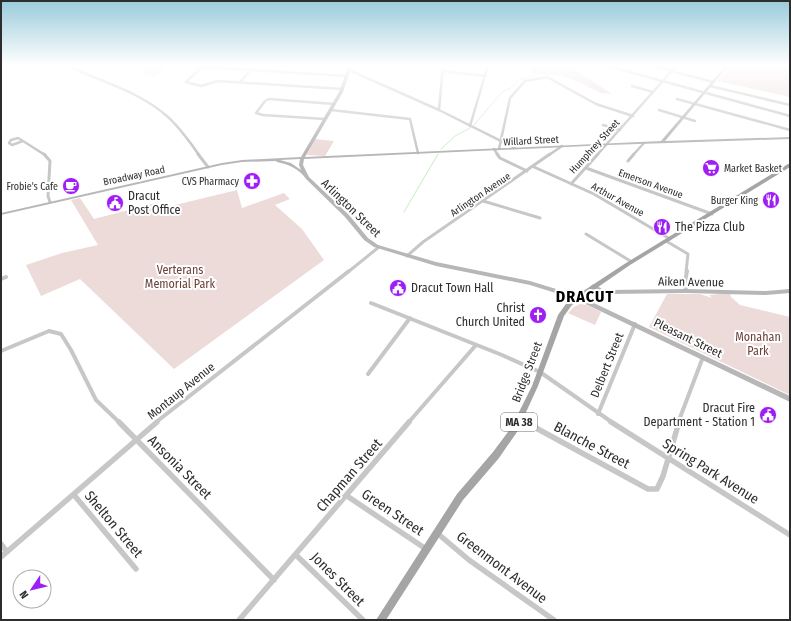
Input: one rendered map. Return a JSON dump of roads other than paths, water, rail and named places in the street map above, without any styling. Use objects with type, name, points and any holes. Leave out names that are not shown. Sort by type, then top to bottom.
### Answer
[{"type":"main road","points":[[303,174],[300,166],[302,159],[339,94]]},
{"type":"main road","points":[[662,142],[703,94]]},
{"type":"main road","name":"Willard Street","points":[[272,160],[607,144],[790,138]]},
{"type":"main road","name":"Broadway Road","points":[[1,214],[208,167],[242,162],[272,160]]},
{"type":"main road","name":"Arlington Street","points":[[272,160],[290,164],[303,174],[347,216],[366,239],[379,247],[407,256],[472,272],[530,282],[577,297]]},
{"type":"main road","name":"Bridge Street","points":[[381,620],[436,532],[460,497],[502,447],[520,420],[561,315],[570,303],[632,262],[790,165]]},
{"type":"main road","name":"Aiken Avenue","points":[[594,286],[601,291],[609,292],[686,291],[781,293],[790,291]]},
{"type":"main road","name":"Pleasant Street","points":[[577,297],[790,399]]},
{"type":"street","points":[[133,94],[143,98],[159,109],[172,121],[208,167]]},
{"type":"street","points":[[403,94],[516,148]]},
{"type":"street","points":[[439,110],[441,94]]},
{"type":"street","points":[[470,126],[480,94]]},
{"type":"street","points":[[499,149],[513,94]]},
{"type":"street","points":[[578,94],[596,104],[633,116]]},
{"type":"street","name":"Humphrey Street","points":[[571,184],[651,94]]},
{"type":"street","points":[[708,94],[790,116]]},
{"type":"street","points":[[744,94],[790,105]]},
{"type":"street","points":[[325,119],[263,115],[256,112],[264,101],[270,99],[334,104]]},
{"type":"street","points":[[677,99],[790,130]]},
{"type":"street","points":[[331,110],[410,119],[418,153]]},
{"type":"street","points":[[659,110],[695,121]]},
{"type":"street","points":[[603,125],[620,130]]},
{"type":"street","points":[[24,141],[50,161],[48,196],[50,202]]},
{"type":"street","points":[[628,161],[644,143]]},
{"type":"street","name":"Arlington Avenue","points":[[407,256],[423,242],[527,172],[562,146]]},
{"type":"street","points":[[494,149],[500,158],[527,172]]},
{"type":"street","name":"Arthur Avenue","points":[[534,167],[621,209],[688,254],[689,258],[683,283],[686,291]]},
{"type":"street","name":"Emerson Avenue","points":[[586,168],[712,214]]},
{"type":"street","points":[[483,201],[540,218]]},
{"type":"street","points":[[586,234],[632,262]]},
{"type":"street","name":"Montaup Avenue","points":[[1,557],[211,378],[379,247]]},
{"type":"street","points":[[1,279],[6,277]]},
{"type":"street","name":"Spring Park Avenue","points":[[371,303],[540,372],[598,414],[790,535]]},
{"type":"street","points":[[368,374],[410,318]]},
{"type":"street","name":"Delbert Street","points":[[598,414],[634,324]]},
{"type":"street","name":"Ansonia Street","points":[[1,351],[28,339],[49,332],[61,334],[67,341],[87,385],[96,400],[177,480],[274,580]]},
{"type":"street","name":"Chapman Street","points":[[239,620],[476,345]]},
{"type":"street","points":[[667,458],[704,357]]},
{"type":"street","name":"Blanche Street","points":[[520,420],[648,489],[657,489],[663,476],[667,458]]},
{"type":"street","name":"Shelton Street","points":[[74,495],[136,569]]},
{"type":"street","name":"Green Street","points":[[347,496],[426,549]]},
{"type":"street","name":"Greenmont Avenue","points":[[436,532],[469,560],[554,620]]},
{"type":"street","points":[[1,544],[7,552]]},
{"type":"street","name":"Jones Street","points":[[296,555],[362,620]]},
{"type":"waterway","points":[[474,125],[500,94]]},
{"type":"waterway","points":[[441,149],[455,136],[470,128]]},
{"type":"waterway","points":[[404,212],[438,154]]},
{"type":"place","name":"Market Basket","points":[[711,168]]},
{"type":"place","name":"CVS Pharmacy","points":[[252,181]]},
{"type":"place","name":"Frobie's Cafe","points":[[71,186]]},
{"type":"place","name":"Burger King","points":[[771,200]]},
{"type":"place","name":"Dracut Post Office","points":[[115,203]]},
{"type":"place","name":"The Pizza Club","points":[[662,227]]},
{"type":"place","name":"Dracut Town Hall","points":[[398,288]]},
{"type":"place","name":"Christ Church United","points":[[538,315]]},
{"type":"place","name":"Dracut Fire Department - Station 1","points":[[768,415]]},
{"type":"district","name":"DRACUT","points":[[585,296]]},
{"type":"park label","name":"Verterans Memorial Park","points":[[180,277]]},
{"type":"park label","name":"Monahan Park","points":[[758,344]]}]
